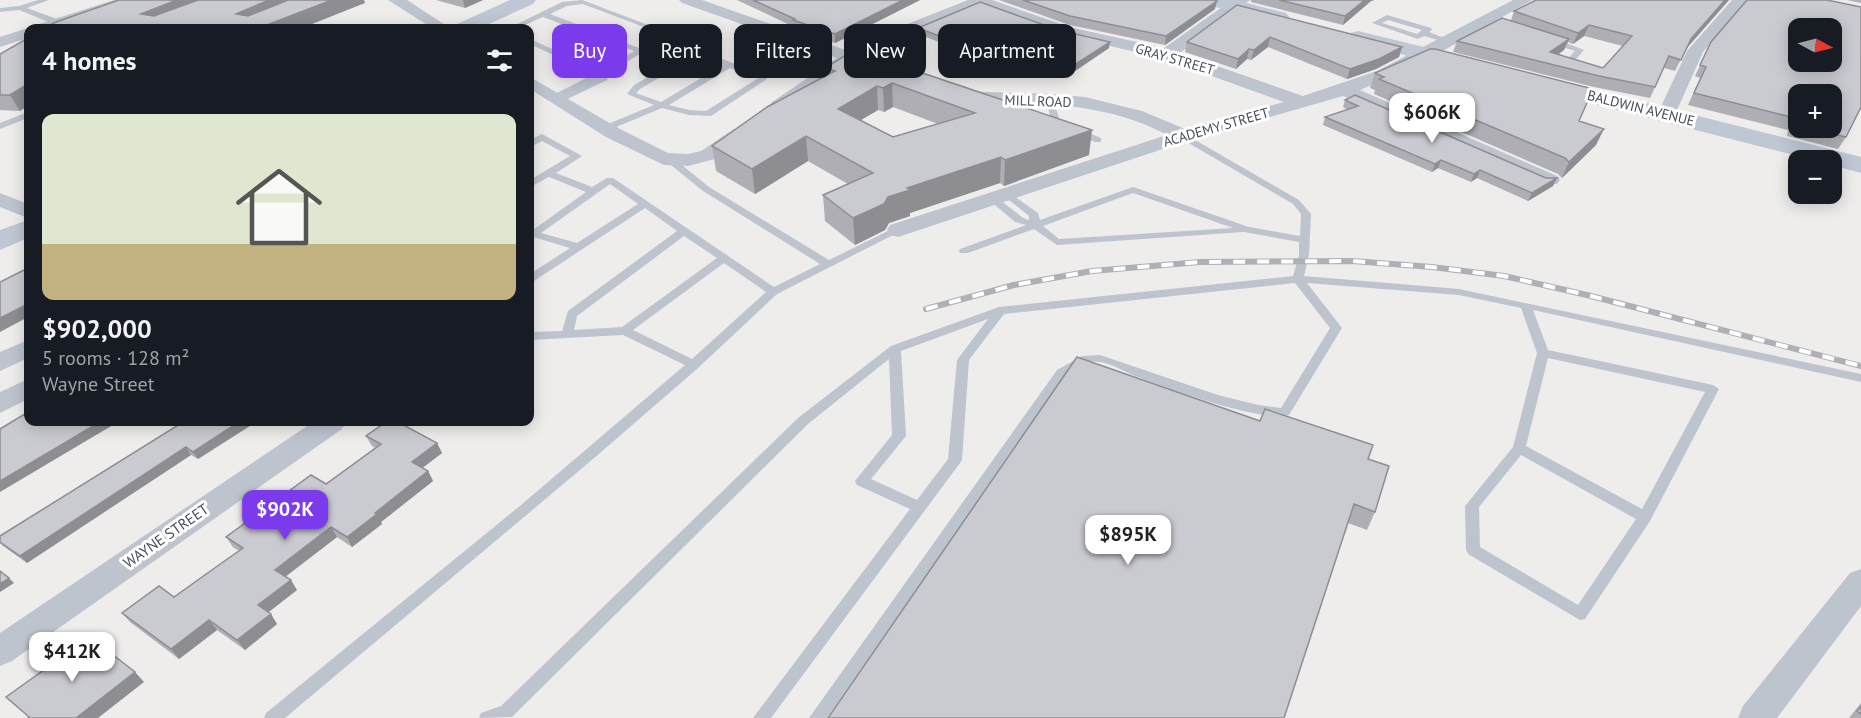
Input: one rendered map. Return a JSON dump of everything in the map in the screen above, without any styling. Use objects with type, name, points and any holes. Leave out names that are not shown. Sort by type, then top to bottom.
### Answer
[{"type":"street","points":[[56,24],[130,0]]},
{"type":"street","points":[[474,24],[526,0]]},
{"type":"street","points":[[687,0],[844,56]]},
{"type":"street","points":[[711,8],[736,0]]},
{"type":"street","points":[[922,24],[980,0]]},
{"type":"street","name":"GRAY STREET","points":[[980,0],[1064,31],[1167,54],[1302,102]]},
{"type":"street","points":[[1210,0],[1238,3],[1304,24]]},
{"type":"street","name":"ACADEMY STREET","points":[[898,230],[1183,136],[1344,90],[1383,75],[1424,44],[1449,41],[1495,22],[1524,0]]},
{"type":"street","points":[[1666,114],[1695,51],[1740,0]]},
{"type":"street","points":[[399,1],[436,24]]},
{"type":"street","points":[[1167,54],[1238,3]]},
{"type":"street","points":[[1337,32],[1424,44],[1481,68]]},
{"type":"street","points":[[0,42],[24,34]]},
{"type":"street","points":[[534,84],[651,154],[679,160],[708,156],[844,60]]},
{"type":"street","name":"BALDWIN AVENUE","points":[[1527,80],[1861,165]]},
{"type":"street","name":"MILL ROAD","points":[[948,90],[996,99],[1049,99],[1092,104],[1170,128],[1183,136]]},
{"type":"street","points":[[1344,90],[1550,180]]},
{"type":"street","points":[[534,104],[556,98]]},
{"type":"street","points":[[0,199],[24,211]]},
{"type":"street","points":[[0,241],[24,230]]},
{"type":"street","points":[[0,363],[24,350]]},
{"type":"street","points":[[0,404],[24,390]]},
{"type":"street","name":"WAYNE STREET","points":[[0,651],[326,426]]},
{"type":"street","points":[[1756,718],[1861,582]]},
{"type":"lane","points":[[0,10],[20,8],[45,0]]},
{"type":"lane","points":[[522,24],[565,4],[584,2],[645,24]]},
{"type":"lane","points":[[20,8],[59,23]]},
{"type":"lane","points":[[543,14],[639,51]]},
{"type":"lane","points":[[1387,17],[1428,30],[1424,44],[1418,37],[1376,23],[1387,17]]},
{"type":"lane","points":[[1546,39],[1580,50],[1568,63]]},
{"type":"lane","points":[[534,43],[552,51]]},
{"type":"lane","points":[[696,53],[706,54],[729,65],[764,76],[763,79],[708,114],[699,115],[666,106],[631,94],[632,91],[696,53]]},
{"type":"lane","points":[[610,131],[666,106],[729,65]]},
{"type":"lane","points":[[556,98],[594,78]]},
{"type":"lane","points":[[1049,99],[1056,123],[1098,140]]},
{"type":"lane","points":[[0,126],[24,117]]},
{"type":"lane","points":[[817,718],[1061,373],[1080,362],[1096,358],[1234,403],[1285,412],[1336,328],[1298,279],[1305,240],[1306,214],[1296,202],[1183,136]]},
{"type":"lane","points":[[534,142],[542,137],[577,156],[534,182]]},
{"type":"lane","points":[[679,160],[706,189],[828,266]]},
{"type":"lane","points":[[548,173],[593,191]]},
{"type":"lane","points":[[534,233],[610,180],[773,292]]},
{"type":"lane","points":[[963,251],[1133,190],[1247,230],[1305,240]]},
{"type":"lane","points":[[1000,196],[1019,220],[1035,225],[1057,242],[1247,230]]},
{"type":"lane","points":[[534,276],[645,204]]},
{"type":"lane","points":[[272,718],[551,490],[694,365],[773,292],[898,230]]},
{"type":"lane","points":[[567,334],[572,314],[684,231]]},
{"type":"lane","points":[[534,234],[578,247]]},
{"type":"lane","points":[[625,331],[724,258]]},
{"type":"lane","points":[[487,718],[511,715],[674,548],[803,421],[895,349],[1000,311],[1298,279],[1459,292],[1861,378]]},
{"type":"lane","points":[[1526,305],[1543,353],[1519,448],[1472,506],[1473,550],[1580,614],[1645,517],[1713,389],[1543,353]]},
{"type":"lane","points":[[761,718],[955,460],[963,360],[1000,311]]},
{"type":"lane","points":[[534,336],[625,331],[694,365]]},
{"type":"lane","points":[[895,349],[899,436],[862,482],[920,508]]},
{"type":"lane","points":[[1519,448],[1645,517]]},
{"type":"building","points":[[119,0],[177,0],[141,14],[154,16],[198,0],[269,0],[236,14],[248,16],[288,0],[332,0],[269,24],[52,24]]},
{"type":"building","points":[[753,0],[903,0],[855,24],[844,24],[844,30],[835,34],[832,33],[832,24],[805,24],[793,20],[795,19]]},
{"type":"building","points":[[1023,0],[1217,1],[1166,36],[1070,16]]},
{"type":"building","points":[[1279,0],[1365,0],[1345,16]]},
{"type":"building","points":[[1536,0],[1725,0],[1691,39],[1681,60],[1669,56],[1655,87],[1599,76],[1457,41],[1502,18],[1569,39],[1550,52],[1603,68],[1632,36],[1589,25],[1578,33],[1514,11]]},
{"type":"building","points":[[1747,0],[1827,0],[1861,7],[1861,107],[1846,137],[1842,136],[1842,84],[1788,84],[1788,116],[1694,93],[1706,67],[1700,65],[1711,42]]},
{"type":"building","points":[[980,2],[1041,24],[938,24],[938,36],[926,31],[926,25]]},
{"type":"building","points":[[1237,5],[1402,47],[1379,59],[1350,69],[1270,37],[1254,50],[1249,49],[1238,59],[1187,42]]},
{"type":"building","points":[[1076,34],[1110,42],[1076,64]]},
{"type":"building","points":[[24,40],[24,86],[10,95],[0,95],[0,54]]},
{"type":"building","points":[[1430,49],[1593,89],[1579,121],[1604,129],[1569,162],[1565,158],[1379,79],[1384,77],[1375,73]]},
{"type":"building","points":[[844,56],[844,78],[926,78],[926,74],[1092,130],[1005,160],[1001,157],[907,188],[910,190],[888,197],[884,204],[853,218],[823,195],[873,173],[806,136],[752,169],[712,146],[767,107],[822,78],[832,78],[832,73],[835,71],[832,70],[832,64]],"holes":[[[892,83],[975,113],[893,137],[838,109],[877,86],[883,88]]]},
{"type":"building","points":[[1355,95],[1546,178],[1557,178],[1532,193],[1480,170],[1474,174],[1441,160],[1435,164],[1325,117],[1358,106],[1345,100]]},
{"type":"building","points":[[24,270],[24,306],[0,318],[0,282]]},
{"type":"building","points":[[1077,357],[1260,421],[1265,409],[1373,445],[1368,459],[1389,466],[1375,512],[1354,504],[1284,718],[828,718]]},
{"type":"building","points":[[24,414],[24,426],[93,426],[0,481],[0,429]]},
{"type":"building","points":[[177,426],[233,426],[193,452],[186,447],[20,556],[0,542],[0,536]]},
{"type":"building","points":[[380,426],[405,426],[437,443],[412,462],[428,471],[375,513],[377,514],[347,537],[331,527],[275,570],[291,580],[258,605],[271,614],[237,640],[209,620],[171,649],[122,613],[159,586],[174,597],[243,548],[226,537],[311,475],[326,484],[381,444],[366,436]]},
{"type":"building","points":[[0,571],[9,578],[0,584]]},
{"type":"building","points":[[90,637],[135,672],[76,718],[28,718],[6,697]]},
{"type":"railway","points":[[926,309],[1014,285],[1092,271],[1200,262],[1352,261],[1432,267],[1504,276],[1587,295],[1861,366]]}]
